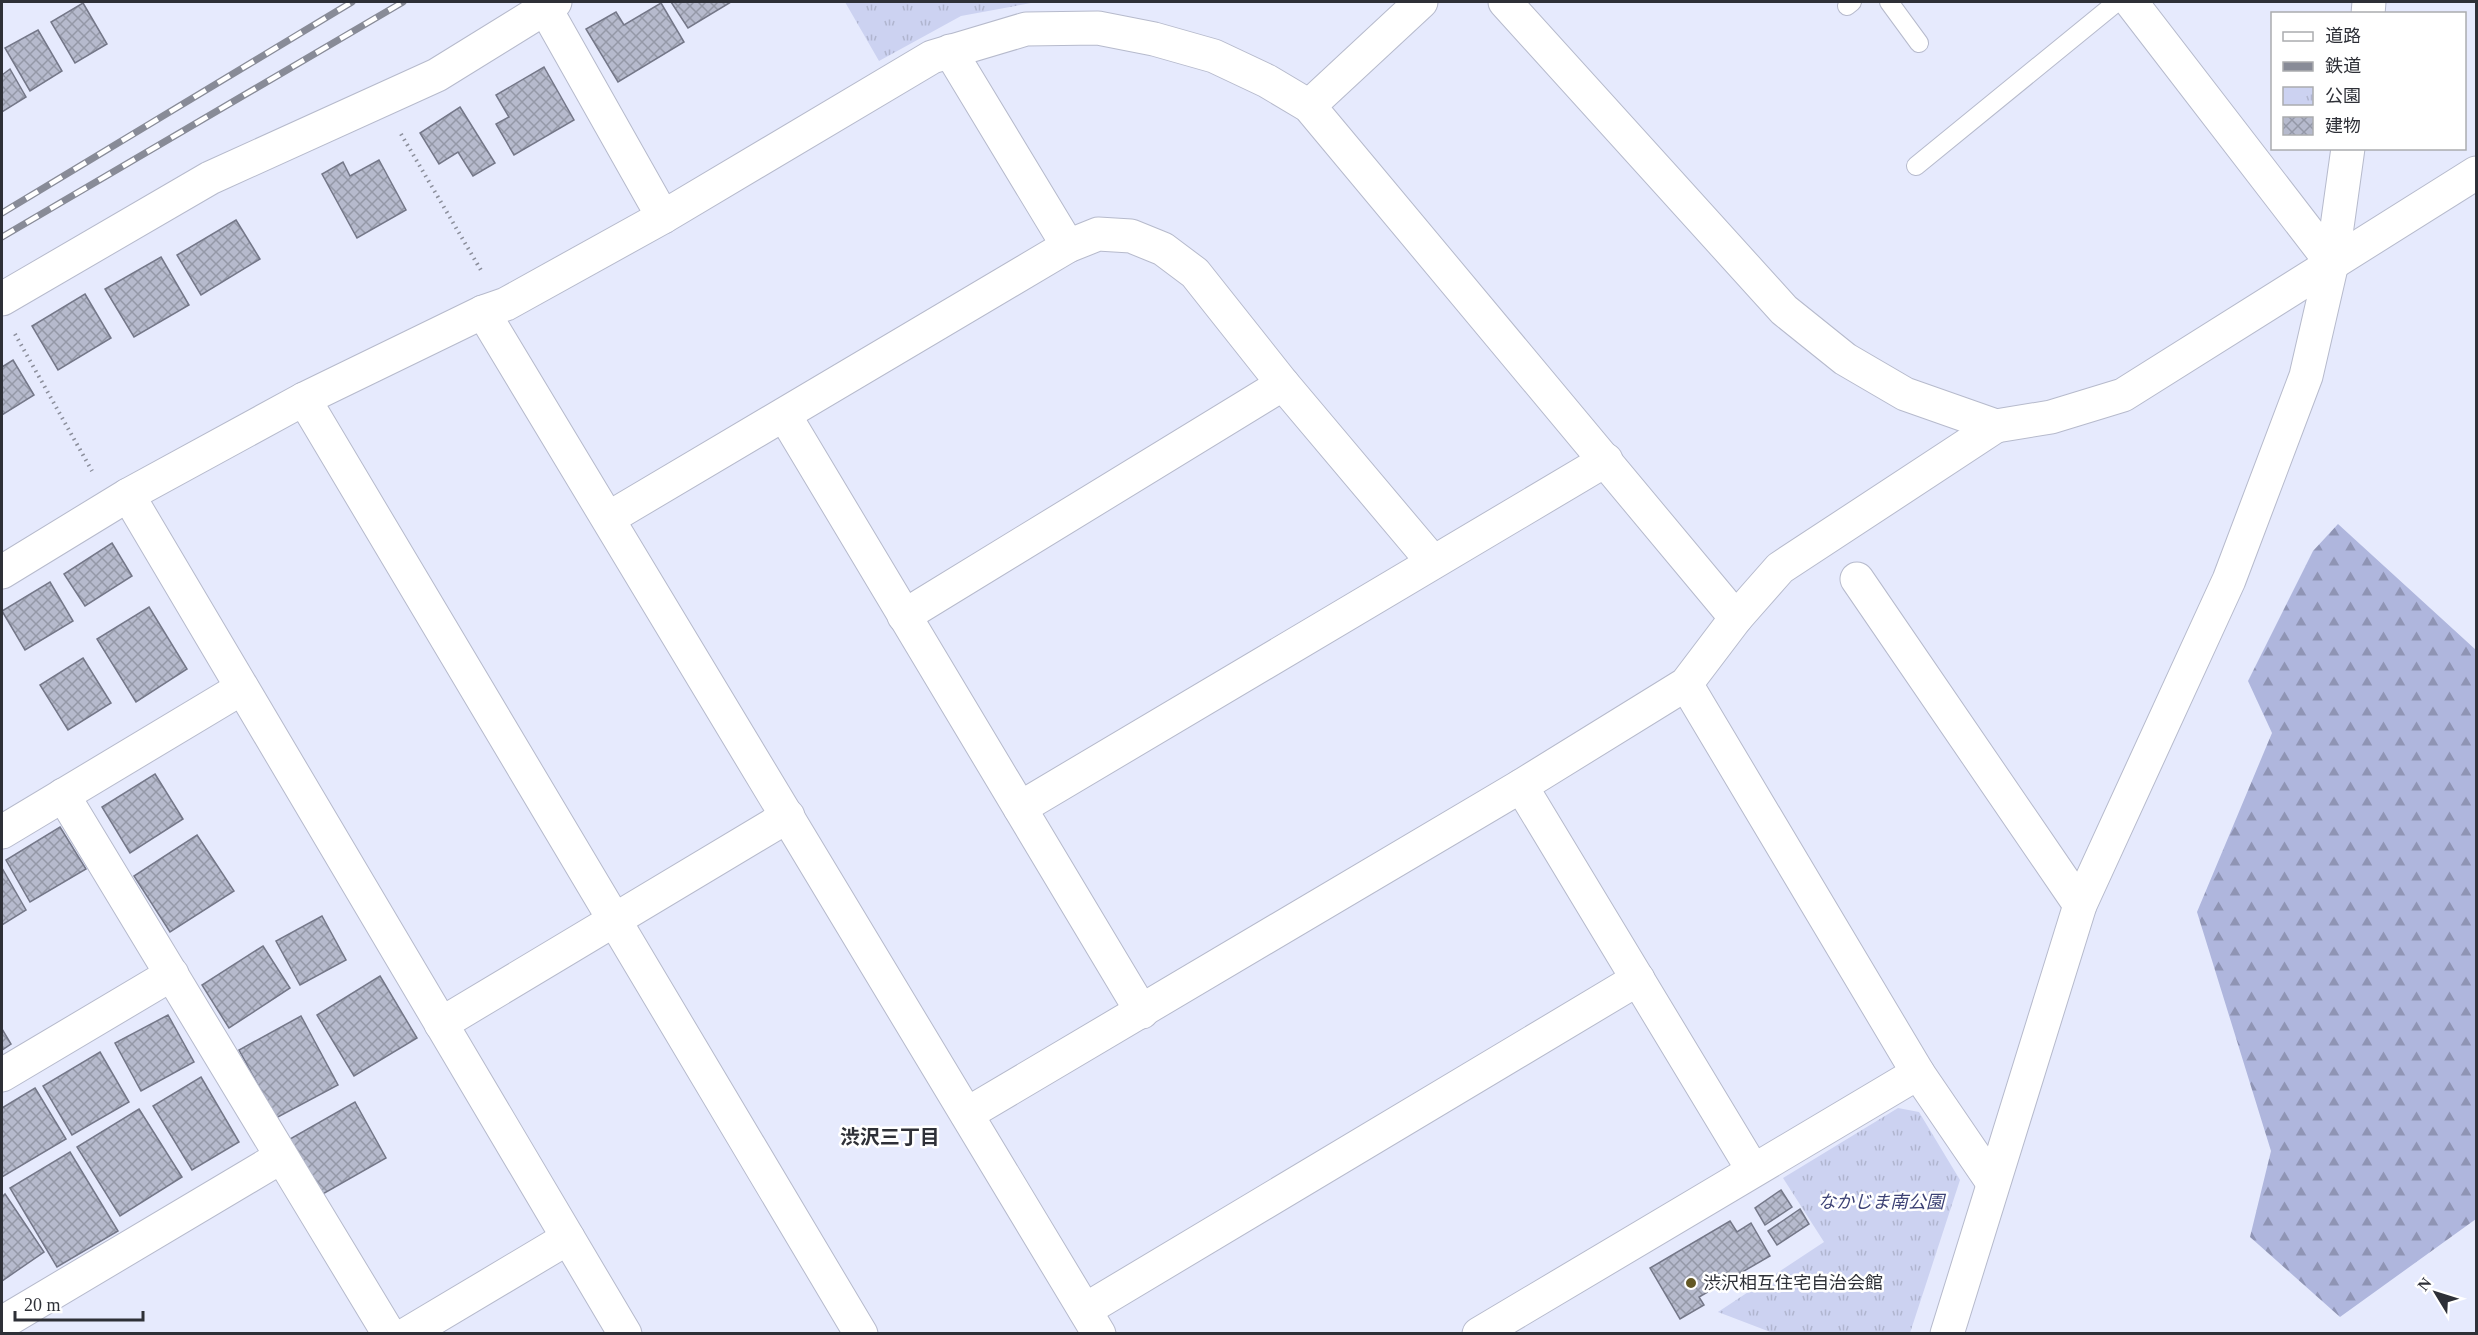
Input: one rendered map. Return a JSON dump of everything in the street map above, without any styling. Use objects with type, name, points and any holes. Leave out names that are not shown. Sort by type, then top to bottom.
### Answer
[{"type":"street","points":[[1310,106],[1421,2]]},
{"type":"street","points":[[1505,2],[1784,310],[1845,359],[1905,394],[1996,426]]},
{"type":"street","points":[[2130,2],[2332,263]]},
{"type":"street","points":[[2,299],[210,178],[436,75],[550,5],[663,218]]},
{"type":"street","points":[[2,572],[120,500],[304,399],[483,312],[506,304],[663,218],[932,57],[1026,29],[1098,28],[1155,39],[1214,56],[1267,81],[1310,106],[1736,618]]},
{"type":"street","points":[[950,51],[1068,246]]},
{"type":"street","points":[[1947,1334],[2080,905],[2229,580],[2306,376],[2332,263],[2348,150]]},
{"type":"street","points":[[967,1114],[1521,786],[1686,684],[1736,618],[1780,568],[1996,426],[2051,417],[2122,395],[2476,173]]},
{"type":"street","points":[[609,518],[785,416],[1068,246],[1098,234],[1131,236],[1163,249],[1195,273],[1283,384],[1433,562]]},
{"type":"street","points":[[483,312],[1092,1322],[1638,979]]},
{"type":"street","points":[[904,616],[1283,384]]},
{"type":"street","points":[[304,399],[861,1334]]},
{"type":"street","points":[[785,416],[1142,1012]]},
{"type":"street","points":[[1020,808],[1606,460]]},
{"type":"street","points":[[120,500],[242,688],[625,1334]]},
{"type":"street","points":[[1857,579],[2080,905]]},
{"type":"street","points":[[1686,684],[1918,1073],[1993,1183]]},
{"type":"street","points":[[2,832],[242,688]]},
{"type":"street","points":[[1521,786],[1753,1170]]},
{"type":"street","points":[[63,795],[389,1334]]},
{"type":"street","points":[[441,1024],[788,816]]},
{"type":"street","points":[[2,1075],[172,974]]},
{"type":"street","points":[[1479,1334],[1918,1073]]},
{"type":"street","points":[[2,1323],[282,1157]]},
{"type":"street","points":[[407,1334],[568,1238]]},
{"type":"lane","points":[[1889,2],[1919,43]]},
{"type":"lane","points":[[1916,166],[2117,2]]},
{"type":"path","points":[[381,100],[487,279]]},
{"type":"path","points":[[13,330],[120,500]]},
{"type":"green space","points":[[845,2],[1085,2],[1031,3],[961,16],[879,61]]},
{"type":"green space","points":[[2338,524],[2476,650],[2476,1219],[2340,1317],[2250,1237],[2271,1151],[2197,912],[2272,733],[2248,681],[2313,551]]},
{"type":"green space","name":"なかじま南公園","points":[[1898,1108],[1919,1112],[1960,1180],[1910,1333],[1773,1333],[1718,1312],[1824,1242],[1783,1178]]},
{"type":"building","points":[[671,2],[731,2],[688,28]]},
{"type":"building","points":[[83,3],[107,44],[75,63],[51,22]]},
{"type":"building","points":[[661,3],[684,42],[618,82],[586,29],[616,12],[624,25]]},
{"type":"building","points":[[38,30],[62,71],[30,91],[5,48]]},
{"type":"building","points":[[544,67],[574,120],[514,155],[496,124],[509,117],[496,95]]},
{"type":"building","points":[[10,69],[26,97],[2,112],[2,75]]},
{"type":"building","points":[[460,107],[495,163],[473,176],[458,152],[439,164],[420,133]]},
{"type":"building","points":[[379,160],[406,210],[357,238],[322,174],[343,162],[350,176]]},
{"type":"building","points":[[236,220],[260,259],[201,295],[177,255]]},
{"type":"building","points":[[161,257],[189,305],[134,337],[105,289]]},
{"type":"building","points":[[85,294],[111,338],[58,370],[32,326]]},
{"type":"building","points":[[13,360],[34,395],[2,415],[2,367]]},
{"type":"building","points":[[112,543],[132,576],[85,606],[64,574]]},
{"type":"building","points":[[50,582],[73,621],[25,650],[2,611]]},
{"type":"building","points":[[149,607],[187,669],[136,702],[97,639]]},
{"type":"building","points":[[83,658],[111,703],[68,730],[40,685]]},
{"type":"building","points":[[155,774],[183,819],[130,853],[102,807]]},
{"type":"building","points":[[60,827],[86,869],[30,902],[6,860]]},
{"type":"building","points":[[197,835],[234,891],[170,932],[134,876]]},
{"type":"building","points":[[2,868],[26,910],[2,925]]},
{"type":"building","points":[[322,916],[346,960],[300,985],[276,941]]},
{"type":"building","points":[[263,946],[290,988],[229,1028],[202,985]]},
{"type":"building","points":[[380,976],[417,1038],[354,1076],[317,1015]]},
{"type":"building","points":[[168,1015],[194,1062],[141,1091],[115,1043]]},
{"type":"building","points":[[301,1016],[338,1085],[276,1118],[239,1050]]},
{"type":"building","points":[[2,1029],[11,1044],[2,1050]]},
{"type":"building","points":[[100,1052],[129,1102],[72,1135],[43,1086]]},
{"type":"building","points":[[201,1077],[239,1142],[192,1170],[153,1106]]},
{"type":"building","points":[[35,1088],[66,1139],[2,1177],[2,1108]]},
{"type":"building","points":[[355,1102],[386,1158],[314,1199],[283,1143]]},
{"type":"building","points":[[139,1109],[182,1177],[120,1216],[77,1147]]},
{"type":"building","points":[[70,1152],[118,1231],[57,1267],[10,1188]]},
{"type":"building","points":[[1781,1190],[1792,1207],[1765,1225],[1755,1208]]},
{"type":"building","points":[[5,1194],[44,1252],[2,1281],[2,1197]]},
{"type":"building","points":[[1800,1209],[1809,1224],[1777,1245],[1768,1231]]},
{"type":"building","name":"渋沢相互住宅自治会館","points":[[1730,1221],[1737,1232],[1751,1223],[1770,1256],[1699,1297],[1704,1305],[1680,1319],[1650,1268]]},
{"type":"railway","points":[[2,213],[352,2]]},
{"type":"railway","points":[[2,237],[403,2]]},
{"type":"place","name":"渋沢相互住宅自治会館","points":[[1691,1283]]},
{"type":"district","name":"渋沢三丁目","points":[[890,1137]]}]
